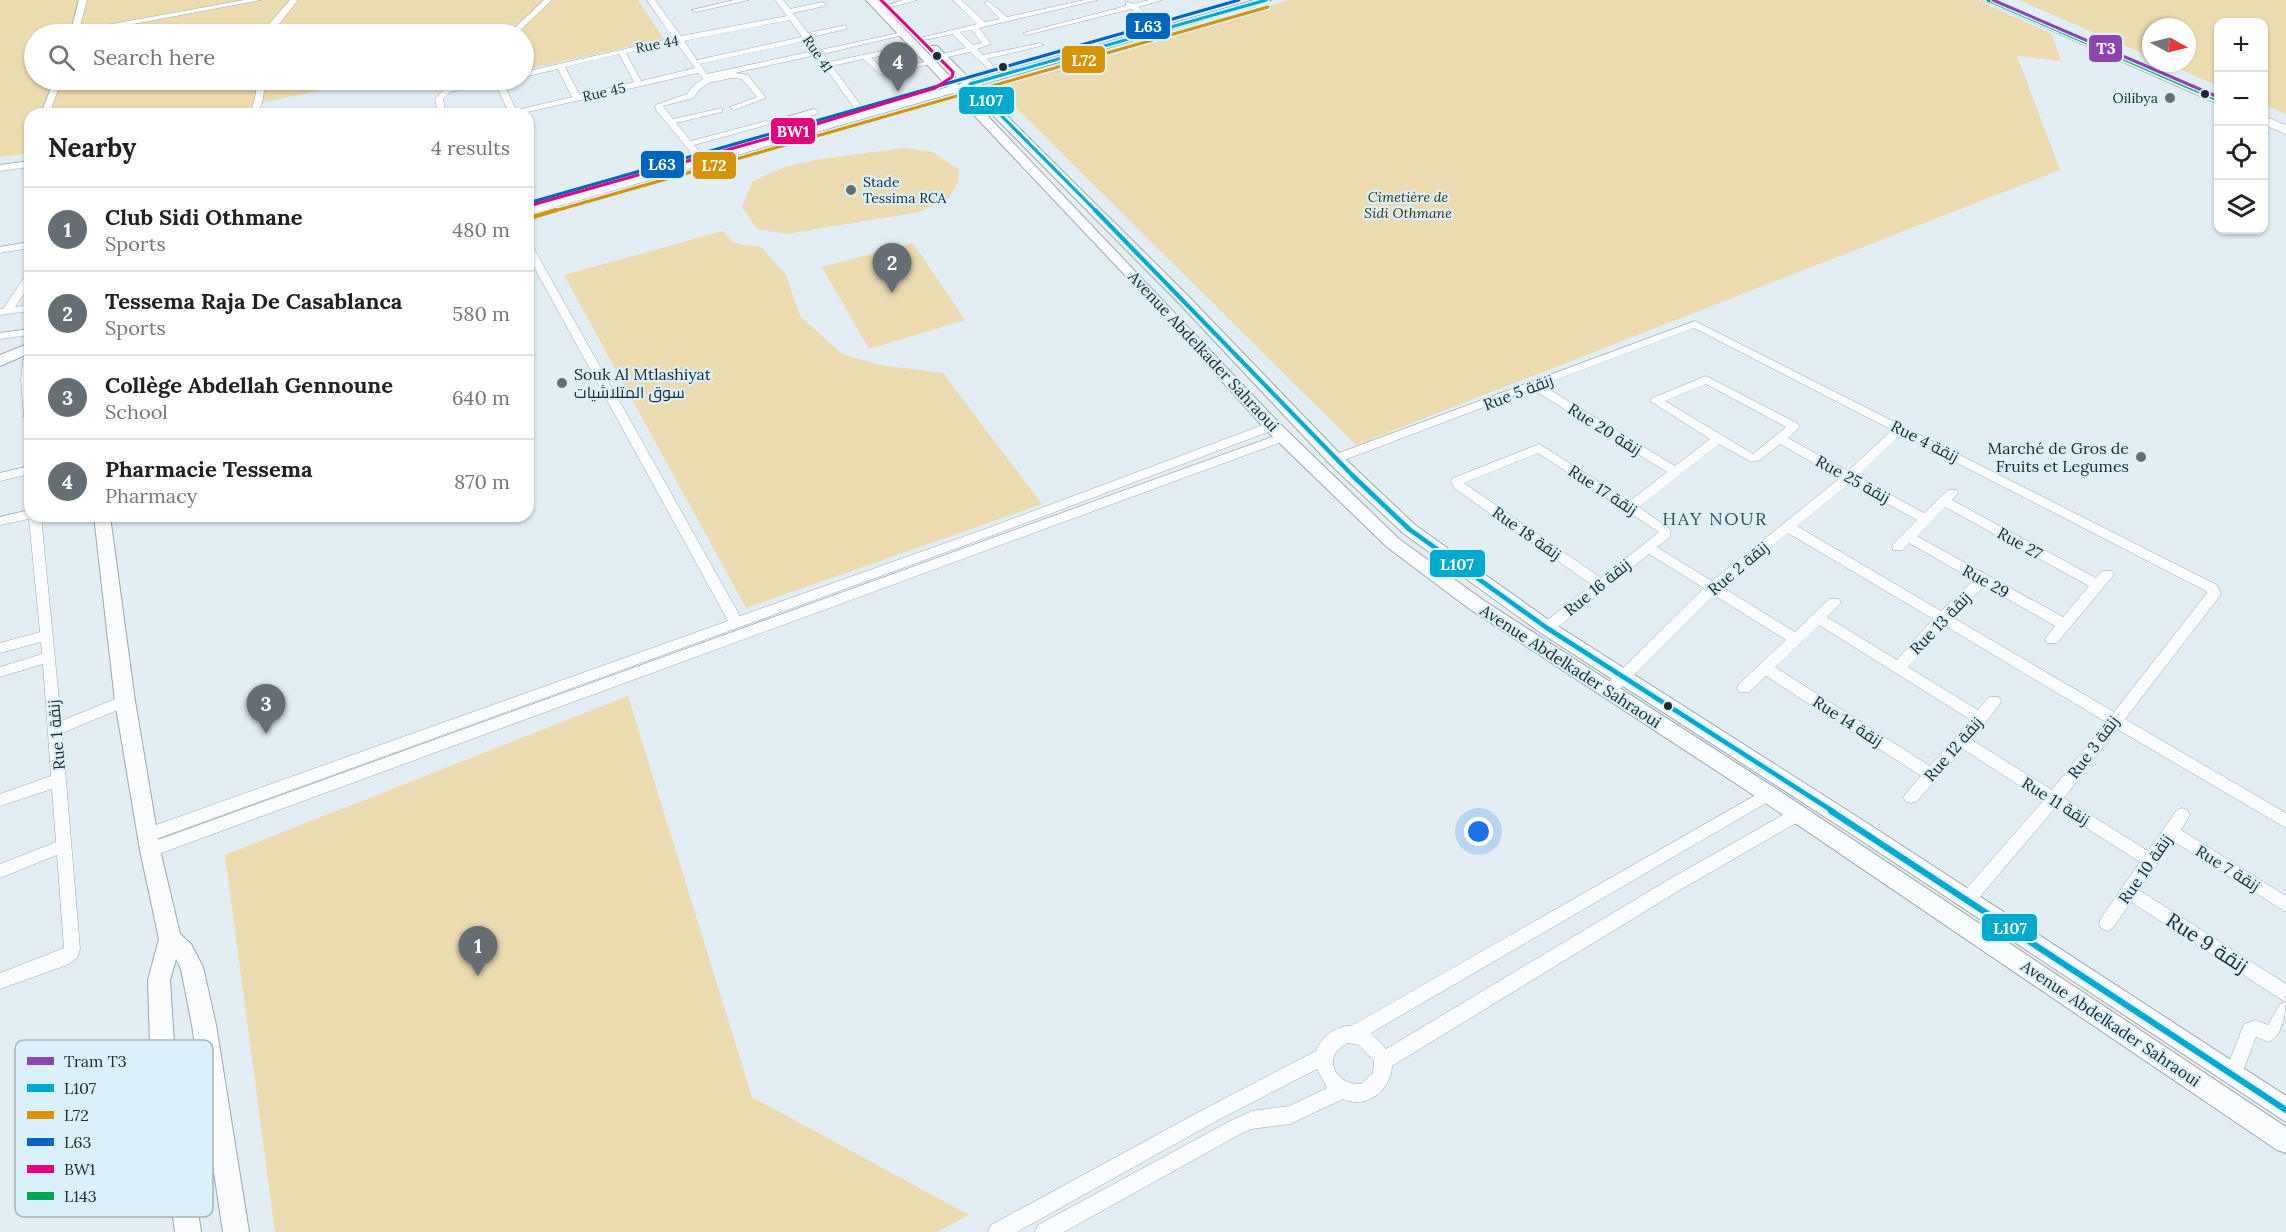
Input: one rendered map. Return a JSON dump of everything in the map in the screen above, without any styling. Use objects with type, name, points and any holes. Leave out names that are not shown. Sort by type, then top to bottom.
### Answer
[{"type":"main road","points":[[872,0],[931,63],[959,82]]},
{"type":"main road","points":[[534,209],[959,82],[1044,48],[1155,24],[1237,0]]},
{"type":"main road","points":[[1988,0],[2214,98]]},
{"type":"main road","points":[[2009,0],[2142,56]]},
{"type":"main road","points":[[534,199],[692,148],[743,135],[789,127],[1259,1]]},
{"type":"main road","points":[[890,2],[942,57],[959,82]]},
{"type":"main road","points":[[2178,72],[2214,87]]},
{"type":"main road","name":"Avenue Abdelkader Sahraoui","points":[[959,82],[1183,299],[1335,459],[1409,529],[1547,628],[2286,1110]]},
{"type":"main road","name":"Avenue Abdelkader Sahraoui","points":[[959,82],[1277,431],[1393,543],[1477,605],[1798,813],[2284,1141]]},
{"type":"main road","points":[[2268,110],[2286,118]]},
{"type":"main road","points":[[2268,122],[2286,130]]},
{"type":"main road","points":[[1162,306],[1183,299]]},
{"type":"main road","points":[[1207,355],[1228,348]]},
{"type":"main road","points":[[0,361],[24,356]]},
{"type":"main road","points":[[0,372],[24,358]]},
{"type":"main road","points":[[103,522],[125,701],[149,843],[170,939],[159,980],[162,1040]]},
{"type":"main road","points":[[170,939],[183,951],[192,967],[206,1040]]},
{"type":"main road","points":[[213,1083],[236,1232]]},
{"type":"main road","points":[[186,1217],[188,1232]]},
{"type":"street","points":[[78,24],[83,0]]},
{"type":"street","points":[[114,24],[228,0]]},
{"type":"street","points":[[121,24],[257,0]]},
{"type":"street","points":[[274,24],[286,13],[294,0]]},
{"type":"street","points":[[523,24],[548,0]]},
{"type":"street","points":[[651,0],[705,77],[903,34]]},
{"type":"street","points":[[696,10],[745,0]]},
{"type":"street","name":"Rue 41","points":[[779,0],[858,107]]},
{"type":"street","points":[[890,2],[913,0]]},
{"type":"street","points":[[942,57],[985,46],[987,42],[973,15],[957,0]]},
{"type":"street","points":[[1054,0],[1063,7]]},
{"type":"street","points":[[924,38],[1094,0]]},
{"type":"street","points":[[1124,0],[1155,24]]},
{"type":"street","points":[[1027,33],[1158,0]]},
{"type":"street","points":[[988,3],[1044,48]]},
{"type":"street","name":"Rue 44","points":[[534,72],[790,14],[822,4]]},
{"type":"street","points":[[973,15],[995,10]]},
{"type":"street","points":[[1073,22],[1083,31]]},
{"type":"street","name":"Rue 45","points":[[534,108],[639,84],[843,27]]},
{"type":"street","points":[[954,31],[991,68]]},
{"type":"street","points":[[825,65],[915,46]]},
{"type":"street","points":[[981,58],[1044,48]]},
{"type":"street","points":[[621,51],[639,84]]},
{"type":"street","points":[[864,56],[881,72],[931,63]]},
{"type":"street","points":[[560,65],[578,99]]},
{"type":"street","points":[[692,148],[659,105],[690,96],[702,84],[720,77],[731,75],[745,77],[762,97],[734,107]]},
{"type":"street","points":[[47,108],[54,90]]},
{"type":"street","points":[[256,108],[260,90]]},
{"type":"street","points":[[441,108],[440,98],[448,90]]},
{"type":"street","points":[[502,90],[509,108]]},
{"type":"street","points":[[671,122],[719,110]]},
{"type":"street","points":[[789,127],[786,120],[814,112]]},
{"type":"street","points":[[743,135],[766,124]]},
{"type":"street","points":[[0,161],[24,160]]},
{"type":"street","points":[[0,168],[24,161]]},
{"type":"street","points":[[0,250],[24,247]]},
{"type":"street","points":[[534,258],[736,622]]},
{"type":"street","points":[[3,312],[24,285]]},
{"type":"street","points":[[3,312],[24,309]]},
{"type":"street","name":"Rue 5 زنقة","points":[[1335,459],[1535,386],[1687,326],[1700,325]]},
{"type":"street","name":"Rue 4 زنقة","points":[[1700,325],[2214,590]]},
{"type":"street","points":[[0,336],[24,333]]},
{"type":"street","points":[[1706,380],[1794,427],[1752,459],[1719,439],[1656,400],[1706,380]]},
{"type":"street","name":"Rue 20 زنقة","points":[[1535,386],[1676,472]]},
{"type":"street","name":"Rue 2 زنقة","points":[[1609,691],[1712,588],[1849,477],[1900,429]]},
{"type":"street","points":[[149,843],[1162,475],[1277,431]]},
{"type":"street","points":[[1630,508],[1719,439]]},
{"type":"street","name":"Rue 25 زنقة","points":[[1780,439],[1925,519]]},
{"type":"street","name":"Rue 18 زنقة","points":[[1539,448],[1456,482],[1600,584]]},
{"type":"street","name":"Rue 17 زنقة","points":[[1539,448],[1665,531]]},
{"type":"street","points":[[0,477],[24,471]]},
{"type":"street","name":"Rue 27","points":[[1925,519],[1948,497],[2097,585]]},
{"type":"street","points":[[0,521],[24,515]]},
{"type":"street","name":"Rue 29","points":[[1925,519],[1903,542],[1984,579],[2064,624]]},
{"type":"street","name":"Rue 1 زنقة","points":[[0,981],[61,959],[71,953],[56,729],[35,522]]},
{"type":"street","points":[[1788,527],[2286,821]]},
{"type":"street","name":"Rue 16 زنقة","points":[[1547,628],[1665,531]]},
{"type":"street","name":"Rue 16 زنقة","points":[[1647,547],[1794,638]]},
{"type":"street","points":[[2052,639],[2107,574]]},
{"type":"street","name":"Rue 13 زنقة","points":[[1898,668],[1942,618],[1984,579]]},
{"type":"street","name":"Rue 3 زنقة","points":[[1967,900],[2054,799],[2214,594],[2214,590]]},
{"type":"street","points":[[149,843],[736,622],[820,599]]},
{"type":"street","points":[[1744,688],[1794,638],[1834,603]]},
{"type":"street","name":"Rue 13 زنقة","points":[[1818,618],[1980,719]]},
{"type":"street","points":[[0,648],[47,635]]},
{"type":"street","points":[[0,672],[49,657]]},
{"type":"street","name":"Rue 14 زنقة","points":[[1765,668],[1931,774]]},
{"type":"street","points":[[56,729],[125,701]]},
{"type":"street","name":"Rue 12 زنقة","points":[[1911,797],[1962,741],[1994,701]]},
{"type":"street","name":"Rue 11 زنقة","points":[[1962,741],[2151,861]]},
{"type":"street","points":[[0,800],[59,780]]},
{"type":"street","points":[[998,1232],[1224,1107],[1324,1056],[1333,1040],[1339,1036],[1354,1034],[1768,794]]},
{"type":"street","points":[[1383,1061],[1674,885],[1798,813]]},
{"type":"street","name":"Rue 10 زنقة","points":[[2107,923],[2182,814]]},
{"type":"street","name":"Rue 7 زنقة","points":[[2171,832],[2286,905]]},
{"type":"street","points":[[0,871],[64,845]]},
{"type":"street","name":"Rue 9 زنقة","points":[[2128,892],[2286,994]]},
{"type":"street","points":[[2233,1075],[2250,1030],[2256,1028],[2269,1034],[2273,1032],[2286,1010]]},
{"type":"street","points":[[1324,1056],[1328,1076],[1343,1090],[1353,1094],[1373,1088],[1383,1072],[1383,1061],[1372,1043],[1354,1034]]},
{"type":"street","points":[[1045,1232],[1238,1126],[1252,1120],[1290,1115],[1343,1090]]},
{"type":"green space","points":[[0,0],[638,0],[664,39],[534,68],[534,24],[24,24],[24,90],[322,90],[265,102],[249,108],[24,108],[24,154],[0,157]]},
{"type":"green space","name":"Cimetière de Sidi Othmane","points":[[1289,0],[1977,0],[2052,34],[2061,61],[2017,56],[2060,170],[1356,445],[995,87]]},
{"type":"green space","points":[[2018,0],[2286,0],[2286,114],[2268,107],[2268,18],[2214,18],[2214,84],[2186,72],[2196,72],[2196,18],[2142,18],[2142,53]]},
{"type":"green space","name":"Stade Tessima RCA","points":[[904,148],[933,152],[959,170],[958,182],[949,198],[920,212],[786,234],[757,229],[742,207],[753,181],[785,167],[820,159]]},
{"type":"green space","points":[[723,231],[734,243],[761,247],[786,275],[800,316],[842,354],[880,365],[943,373],[1042,504],[746,608],[564,275]]},
{"type":"green space","points":[[913,243],[965,320],[869,349],[822,267]]},
{"type":"green space","points":[[628,696],[752,1097],[969,1215],[937,1232],[275,1232],[225,855]]},
{"type":"tram line","name":"T3","points":[[1993,0],[2214,95]]},
{"type":"transit line","name":"BW1","points":[[534,204],[780,135],[935,88],[952,77],[953,72],[881,0]]},
{"type":"transit line","name":"L63","points":[[534,201],[1239,0]]},
{"type":"transit line","name":"L107","points":[[1266,0],[970,84],[1183,299],[1335,459],[1409,529],[1547,628],[1860,829],[2286,1110]]},
{"type":"transit line","name":"L143","points":[[1988,0],[2214,98]]},
{"type":"transit line","name":"L72","points":[[534,217],[1268,7]]},
{"type":"place","name":"Pharmacie Tessema","points":[[898,92]]},
{"type":"place","name":"Oilibya","points":[[2170,98]]},
{"type":"place","name":"Stade Tessima RCA","points":[[851,190]]},
{"type":"place","name":"Tessema Raja De Casablanca","points":[[892,293]]},
{"type":"place","name":"Souk Al Mtlashiyat سوق المتلاشيات","points":[[562,383]]},
{"type":"place","name":"Marché de Gros de Fruits et Legumes","points":[[2141,457]]},
{"type":"place","name":"Collège Abdellah Gennoune","points":[[266,734]]},
{"type":"place","name":"Club Sidi Othmane","points":[[478,976]]},
{"type":"district","name":"HAY NOUR","points":[[1715,519]]}]
